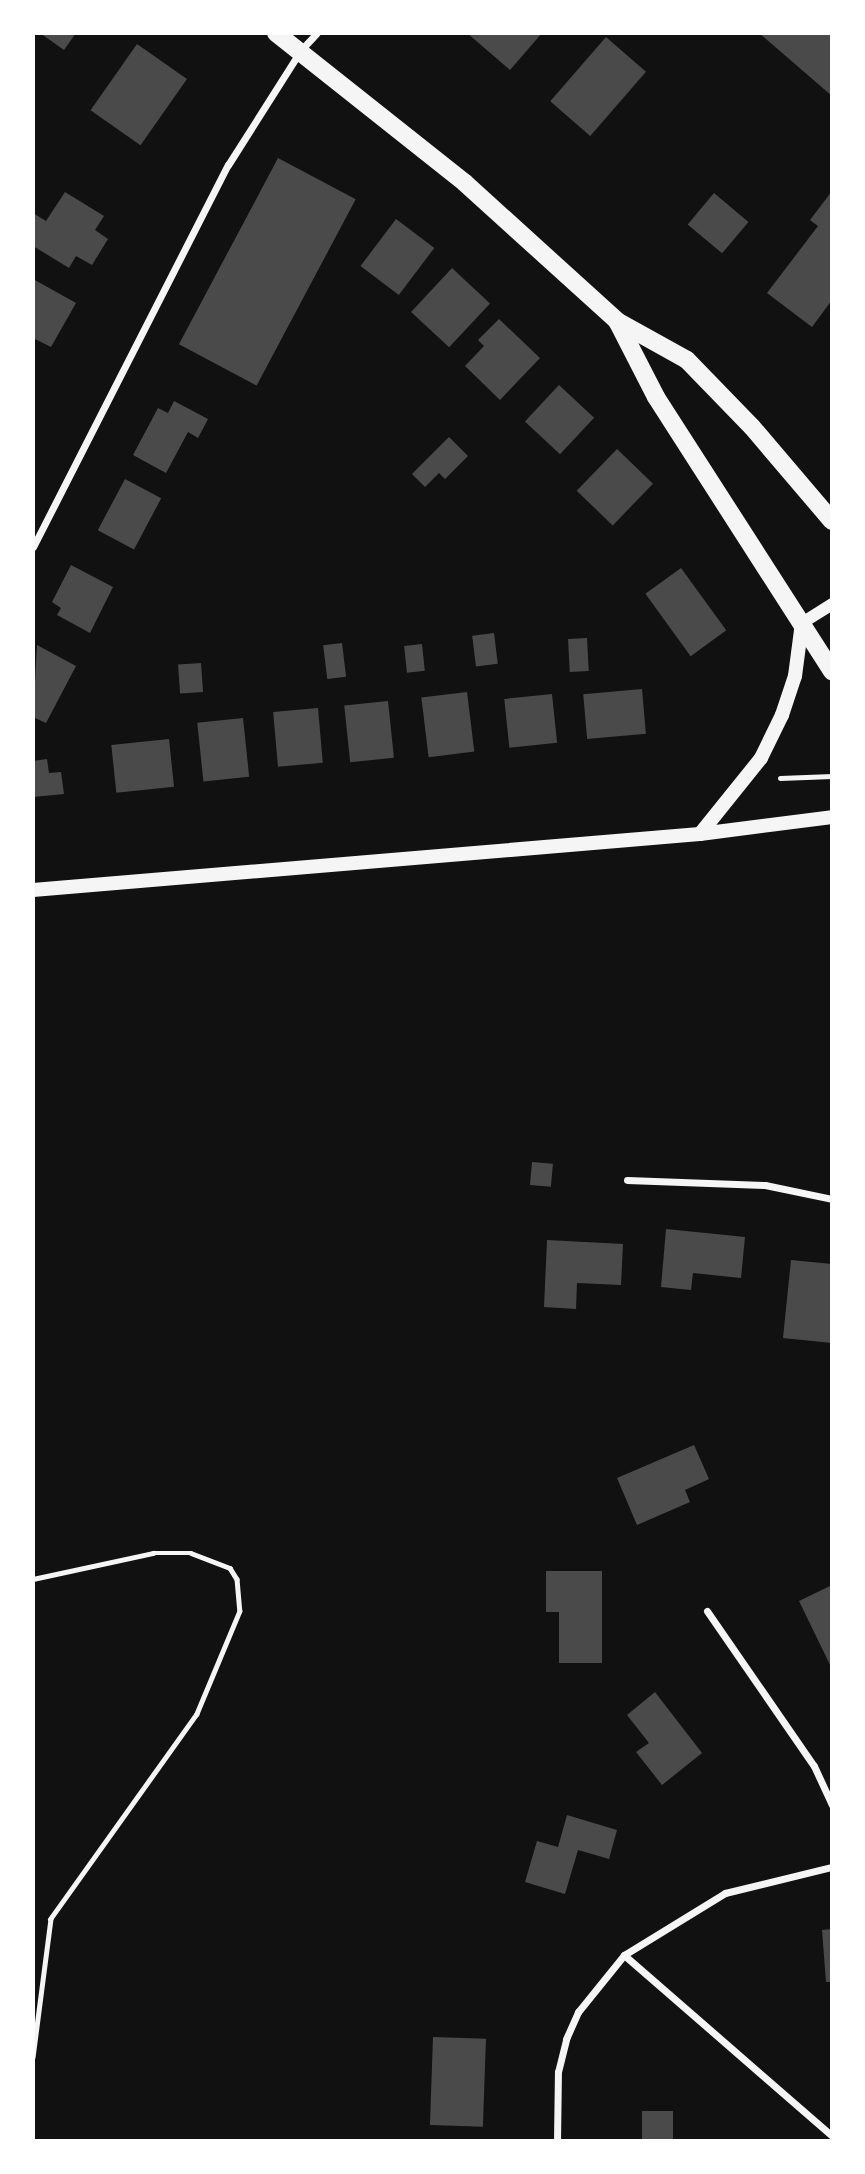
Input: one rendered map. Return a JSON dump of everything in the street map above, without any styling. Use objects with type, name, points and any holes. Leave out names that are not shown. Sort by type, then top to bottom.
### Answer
[{"type":"main road","points":[[276,33],[301,50],[464,183],[617,321],[687,360],[752,427],[832,521]]},
{"type":"main road","points":[[617,321],[656,397],[832,671]]},
{"type":"main road","points":[[700,834],[761,758],[782,715],[795,676],[802,623]]},
{"type":"main road","points":[[33,890],[700,834],[832,817]]},
{"type":"street","points":[[33,547],[228,166],[301,50],[317,33]]},
{"type":"street","points":[[802,623],[832,604]]},
{"type":"street","points":[[626,1180],[765,1185],[832,1199]]},
{"type":"street","points":[[707,1611],[814,1766],[832,1805]]},
{"type":"street","points":[[557,2141],[558,2073],[566,2039],[578,2012],[624,1955],[725,1893],[832,1867]]},
{"type":"street","points":[[624,1955],[832,2136]]},
{"type":"path","points":[[778,778],[832,776]]},
{"type":"path","points":[[33,1579],[153,1553],[191,1553],[230,1568],[237,1579],[240,1611],[197,1714],[51,1919],[33,2057]]},
{"type":"building","points":[[40,33],[76,33],[64,50]]},
{"type":"building","points":[[467,33],[542,33],[510,70]]},
{"type":"building","points":[[759,33],[832,33],[832,96]]},
{"type":"building","points":[[606,37],[646,72],[590,136],[550,101]]},
{"type":"building","points":[[137,44],[187,79],[141,145],[91,110]]},
{"type":"building","points":[[278,158],[356,199],[257,386],[179,344]]},
{"type":"building","points":[[832,191],[832,300],[812,327],[767,293],[818,226],[810,220]]},
{"type":"building","points":[[65,192],[104,216],[95,230],[108,239],[92,265],[76,256],[69,268],[33,246],[33,213],[46,221]]},
{"type":"building","points":[[714,193],[748,222],[722,253],[688,224]]},
{"type":"building","points":[[396,219],[434,248],[399,295],[360,266]]},
{"type":"building","points":[[452,268],[490,303],[449,347],[411,312]]},
{"type":"building","points":[[33,279],[76,303],[51,347],[33,338]]},
{"type":"building","points":[[499,319],[540,358],[500,400],[465,366],[484,346],[478,340]]},
{"type":"building","points":[[559,385],[594,418],[560,454],[525,422]]},
{"type":"building","points":[[174,401],[208,419],[198,438],[188,432],[166,473],[133,455],[158,408],[168,413]]},
{"type":"building","points":[[449,437],[468,456],[445,479],[439,473],[425,487],[412,474]]},
{"type":"building","points":[[617,449],[653,484],[613,525],[577,491]]},
{"type":"building","points":[[125,479],[161,498],[134,549],[98,530]]},
{"type":"building","points":[[71,565],[113,587],[90,633],[57,615],[61,608],[52,602]]},
{"type":"building","points":[[681,568],[726,630],[691,656],[645,594]]},
{"type":"building","points":[[494,633],[498,664],[476,666],[472,636]]},
{"type":"building","points":[[587,638],[589,671],[570,672],[568,639]]},
{"type":"building","points":[[342,643],[346,677],[327,679],[323,645]]},
{"type":"building","points":[[422,644],[425,671],[407,673],[404,646]]},
{"type":"building","points":[[37,645],[76,666],[46,723],[33,717]]},
{"type":"building","points":[[201,663],[203,692],[180,694],[178,665]]},
{"type":"building","points":[[642,689],[646,734],[587,739],[583,694]]},
{"type":"building","points":[[467,692],[474,752],[429,757],[421,698]]},
{"type":"building","points":[[552,694],[557,743],[509,748],[504,699]]},
{"type":"building","points":[[388,701],[394,758],[350,762],[344,706]]},
{"type":"building","points":[[318,708],[323,763],[278,767],[273,712]]},
{"type":"building","points":[[243,718],[249,777],[203,781],[197,723]]},
{"type":"building","points":[[169,739],[174,787],[116,793],[111,745]]},
{"type":"building","points":[[47,759],[49,773],[61,772],[64,794],[33,797],[33,761]]},
{"type":"building","points":[[532,1162],[553,1164],[551,1187],[530,1185]]},
{"type":"building","points":[[666,1229],[745,1237],[741,1278],[693,1273],[691,1290],[661,1287]]},
{"type":"building","points":[[547,1240],[623,1244],[621,1285],[577,1283],[576,1309],[544,1307]]},
{"type":"building","points":[[791,1260],[832,1264],[832,1343],[783,1338]]},
{"type":"building","points":[[694,1445],[709,1479],[685,1490],[690,1502],[637,1525],[617,1478]]},
{"type":"building","points":[[546,1571],[602,1571],[602,1663],[559,1663],[559,1612],[546,1612]]},
{"type":"building","points":[[832,1585],[832,1669],[799,1601]]},
{"type":"building","points":[[655,1692],[702,1753],[662,1785],[636,1752],[649,1743],[627,1715]]},
{"type":"building","points":[[567,1815],[617,1830],[609,1859],[578,1850],[565,1894],[525,1882],[537,1841],[558,1847]]},
{"type":"building","points":[[832,1929],[832,1982],[826,1982],[822,1930]]},
{"type":"building","points":[[433,2037],[486,2039],[483,2127],[430,2125]]},
{"type":"building","points":[[642,2111],[673,2111],[673,2141],[642,2141]]}]
